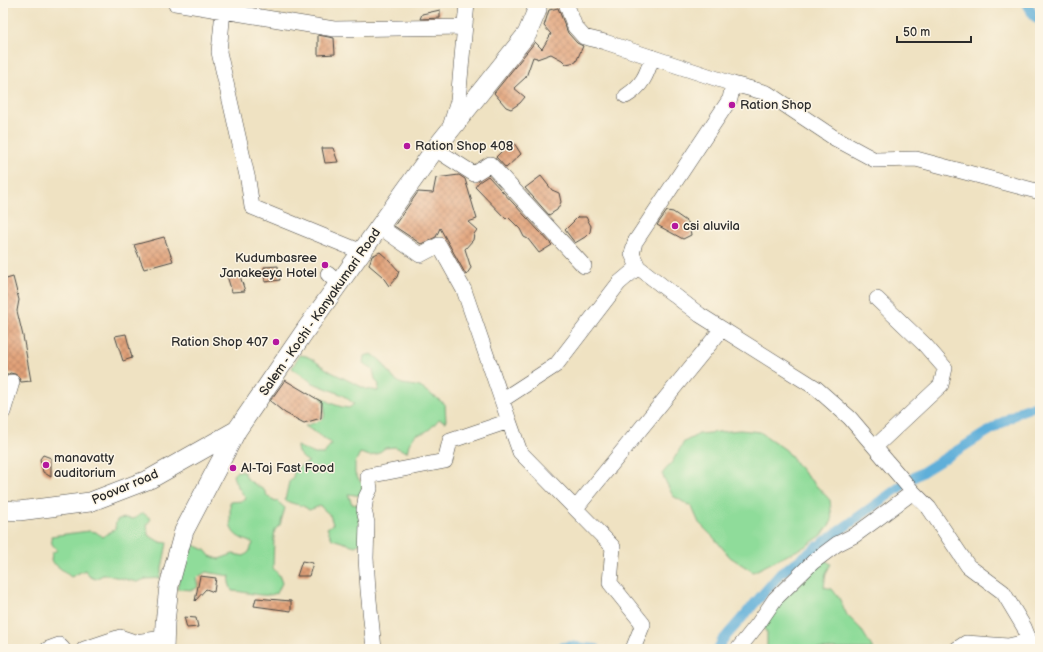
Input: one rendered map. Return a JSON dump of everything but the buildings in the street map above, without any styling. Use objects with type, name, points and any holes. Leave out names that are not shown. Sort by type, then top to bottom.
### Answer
[{"type":"main road","name":"Salem - Kochi - Kanyakumari Road","points":[[164,644],[169,586],[184,531],[237,430],[334,279],[362,252],[449,131],[527,34],[537,10],[537,3]]},
{"type":"main road","name":"Poovar road","points":[[3,510],[19,511],[90,502],[150,479],[237,430]]},
{"type":"street","points":[[175,3],[334,29],[465,27]]},
{"type":"street","points":[[449,131],[458,101],[466,3]]},
{"type":"street","points":[[566,3],[575,27],[584,37],[605,42],[733,84],[767,93],[836,140],[875,160],[916,159],[1040,192]]},
{"type":"street","points":[[223,12],[219,52],[248,180],[252,207],[362,252]]},
{"type":"street","points":[[626,96],[634,91],[648,74],[652,57]]},
{"type":"street","points":[[733,84],[730,99],[635,242],[632,254],[638,267],[700,316],[816,388],[850,418],[913,492],[930,508],[968,566],[1003,592],[1024,627],[1031,645],[1008,646],[966,643],[957,649]]},
{"type":"street","points":[[436,149],[474,174],[490,164],[584,266]]},
{"type":"street","points":[[380,227],[420,255],[439,245],[464,290],[520,452],[613,547],[610,584],[643,624],[634,646]]},
{"type":"street","points":[[502,400],[556,365],[619,283],[638,267]]},
{"type":"street","points":[[875,447],[942,385],[945,368],[925,345],[876,299]]},
{"type":"street","points":[[576,508],[722,329]]},
{"type":"street","points":[[3,412],[12,382]]},
{"type":"street","points":[[374,649],[370,618],[366,558],[367,523],[364,510],[366,497],[370,489],[368,476],[445,462],[450,441],[509,421]]},
{"type":"street","points":[[738,649],[758,624],[775,599],[814,562],[837,544],[855,535],[913,492]]},
{"type":"street","points":[[84,649],[120,637],[135,642],[164,644]]},
{"type":"street","points":[[48,649],[59,645],[63,649]]},
{"type":"green space","points":[[372,354],[381,361],[394,379],[402,384],[420,387],[445,404],[446,422],[439,419],[432,427],[423,433],[416,434],[409,444],[407,452],[395,447],[385,448],[377,454],[370,456],[360,453],[355,463],[355,474],[362,484],[363,496],[348,494],[352,504],[358,505],[361,543],[355,546],[332,539],[327,528],[333,524],[330,515],[320,506],[309,510],[303,506],[285,500],[289,482],[293,477],[295,469],[309,462],[299,454],[297,446],[315,454],[324,454],[331,444],[305,426],[324,418],[325,405],[321,397],[342,407],[349,408],[354,404],[343,395],[313,383],[292,368],[299,355],[306,356],[331,372],[366,389],[378,391],[379,385],[375,379],[373,370],[363,363],[364,356]]},
{"type":"green space","points":[[740,430],[760,432],[786,450],[803,472],[830,500],[832,521],[822,535],[806,546],[753,572],[730,557],[699,523],[692,507],[673,496],[662,474],[672,462],[684,442],[699,434]]},
{"type":"green space","points":[[237,471],[244,472],[248,480],[264,490],[268,497],[278,502],[285,508],[280,525],[275,530],[274,537],[273,568],[279,575],[282,583],[277,593],[272,595],[260,595],[232,591],[229,583],[230,576],[206,572],[196,578],[198,587],[193,590],[177,589],[181,569],[191,552],[192,544],[205,550],[210,556],[219,559],[233,554],[244,556],[249,552],[253,543],[238,536],[231,528],[230,523],[230,502],[243,501],[246,499],[234,479],[233,475]]},
{"type":"green space","points":[[143,513],[151,519],[147,524],[148,535],[160,542],[167,543],[160,578],[146,579],[137,582],[103,575],[95,579],[89,576],[85,570],[71,577],[51,561],[52,553],[57,550],[52,544],[51,536],[89,531],[96,532],[102,537],[115,529],[118,519],[133,519]]},
{"type":"green space","points":[[825,560],[831,564],[826,573],[824,587],[832,589],[839,598],[847,615],[861,629],[873,649],[767,649],[767,633],[762,626],[772,609]]},
{"type":"waterway","points":[[1027,3],[1033,15],[1040,21]]},
{"type":"waterway","points":[[718,649],[722,641],[781,573],[908,481],[1021,411],[1040,404]]},
{"type":"waterway","points":[[555,649],[568,646],[596,649]]},
{"type":"place","name":"Ration Shop","points":[[732,105]]},
{"type":"place","name":"Ration Shop 408","points":[[407,146]]},
{"type":"place","name":"csi aluvila","points":[[675,226]]},
{"type":"place","name":"Kudumbasree Janakeeya Hotel","points":[[325,265]]},
{"type":"place","name":"Ration Shop 407","points":[[276,342]]},
{"type":"place","name":"manavatty auditorium","points":[[46,465]]},
{"type":"place","name":"Al-Taj Fast Food","points":[[233,468]]}]
